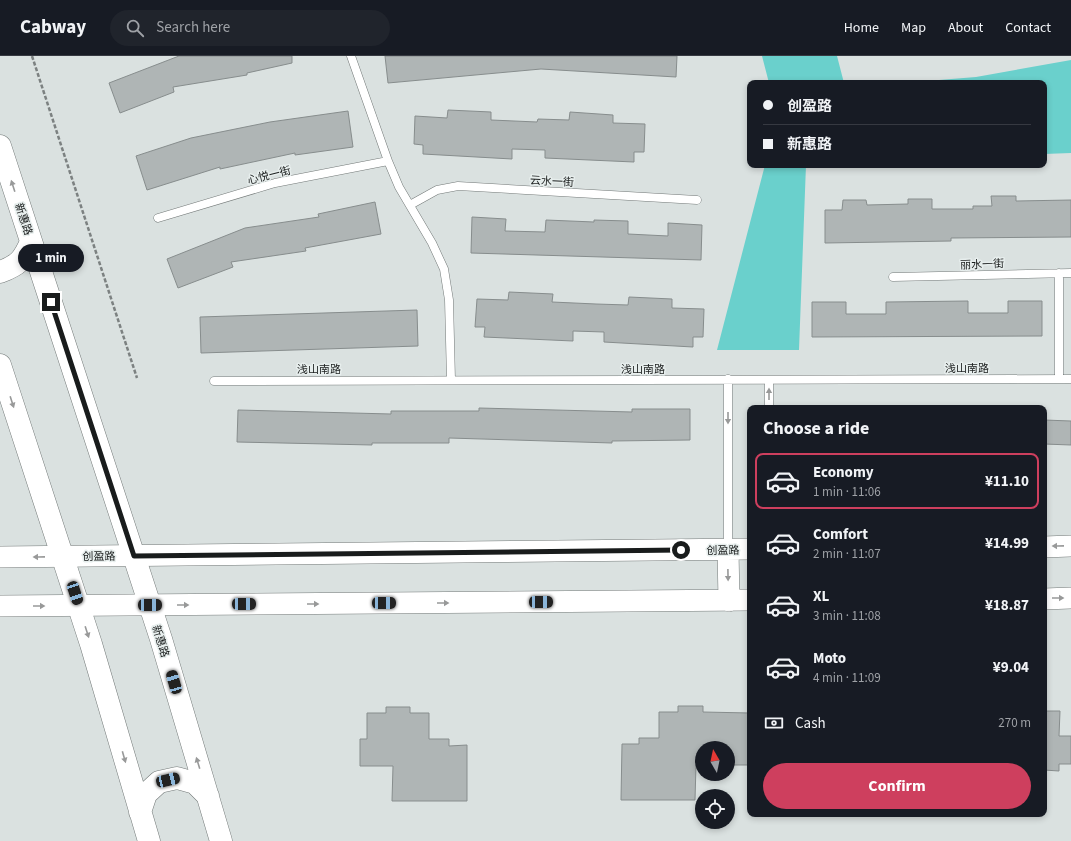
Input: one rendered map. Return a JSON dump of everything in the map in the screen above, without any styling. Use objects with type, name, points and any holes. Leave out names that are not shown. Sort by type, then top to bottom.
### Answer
[{"type":"main road","name":"新惠路","points":[[0,146],[150,605],[221,841]]},
{"type":"main road","points":[[0,272],[13,267],[19,262],[24,256],[31,242]]},
{"type":"main road","points":[[0,365],[79,605],[149,841]]},
{"type":"main road","points":[[140,812],[146,794],[160,782],[177,778],[195,783],[208,796]]},
{"type":"street","points":[[1047,546],[1071,546]]},
{"type":"street","name":"创盈路","points":[[0,557],[747,549]]},
{"type":"street","points":[[728,550],[729,601]]},
{"type":"street","points":[[1047,598],[1071,598]]},
{"type":"street","points":[[0,606],[747,600]]},
{"type":"lane","points":[[351,56],[388,161],[399,187],[432,243],[444,269],[449,300],[451,380]]},
{"type":"lane","name":"心悦一街","points":[[158,218],[275,183],[388,161]]},
{"type":"lane","name":"云水一街","points":[[410,204],[437,190],[458,186],[697,200]]},
{"type":"lane","points":[[1059,273],[1059,379]]},
{"type":"lane","name":"丽水一街","points":[[893,277],[1071,273]]},
{"type":"lane","points":[[728,379],[728,550]]},
{"type":"lane","name":"浅山南路","points":[[214,381],[1071,379]]},
{"type":"lane","points":[[769,380],[769,405]]},
{"type":"path","points":[[32,56],[137,378]]},
{"type":"shaded area","points":[[762,56],[837,56],[843,80],[768,80]]},
{"type":"shaded area","points":[[1071,60],[1071,153],[1047,154],[1047,80],[939,80],[976,77]]},
{"type":"shaded area","points":[[764,168],[806,168],[799,350],[717,350]]},
{"type":"building","points":[[179,56],[292,56],[292,63],[247,73],[247,75],[173,87],[174,92],[120,113],[109,83]]},
{"type":"building","points":[[385,56],[677,56],[676,77],[541,69],[388,83]]},
{"type":"building","points":[[448,110],[491,112],[491,120],[537,122],[538,119],[569,120],[570,112],[613,115],[613,123],[645,124],[644,152],[634,152],[634,162],[545,158],[545,150],[512,149],[512,159],[423,154],[423,145],[414,144],[415,116],[447,118]]},
{"type":"building","points":[[348,111],[353,147],[295,155],[295,153],[220,169],[220,167],[147,190],[136,156],[191,138],[270,122]]},
{"type":"building","points":[[991,196],[1016,196],[1016,201],[1071,200],[1071,237],[951,238],[951,241],[825,243],[825,210],[842,210],[843,200],[866,200],[867,205],[908,204],[908,199],[932,199],[932,209],[973,209],[973,206],[992,206]]},
{"type":"building","points":[[375,202],[381,234],[305,248],[306,251],[231,262],[233,267],[178,288],[167,259],[245,228],[319,217],[318,214]]},
{"type":"building","points":[[472,217],[506,219],[505,231],[545,232],[546,220],[594,222],[594,220],[628,221],[628,234],[668,236],[668,223],[702,225],[701,260],[471,253]]},
{"type":"building","points":[[509,292],[553,294],[552,302],[596,304],[628,305],[629,297],[672,299],[672,308],[704,309],[703,337],[693,337],[693,347],[604,342],[604,332],[573,331],[573,341],[484,337],[485,327],[475,327],[477,299],[508,300]]},
{"type":"building","points":[[968,301],[968,313],[1008,313],[1008,301],[1042,301],[1042,336],[812,337],[812,302],[846,302],[846,314],[886,314],[886,302]]},
{"type":"building","points":[[417,310],[418,346],[201,353],[200,317]]},
{"type":"building","points":[[479,408],[632,412],[632,409],[690,409],[690,440],[612,441],[612,443],[449,438],[449,443],[372,443],[372,445],[237,442],[238,410],[391,414],[391,411],[479,411]]},
{"type":"building","points":[[1047,420],[1071,421],[1071,445],[1047,444]]},
{"type":"building","points":[[678,706],[703,706],[703,712],[747,713],[747,765],[735,765],[735,741],[695,741],[695,800],[621,800],[622,744],[639,744],[639,738],[659,738],[659,712],[678,712]]},
{"type":"building","points":[[386,707],[410,707],[410,713],[429,713],[429,739],[449,739],[449,746],[467,745],[467,801],[392,801],[393,766],[360,766],[360,739],[367,739],[367,713],[386,713]]},
{"type":"building","points":[[1047,711],[1060,711],[1059,736],[1071,736],[1071,764],[1059,764],[1059,771],[1047,770]]},
{"type":"route","points":[[51,302],[134,556],[681,550]]}]
